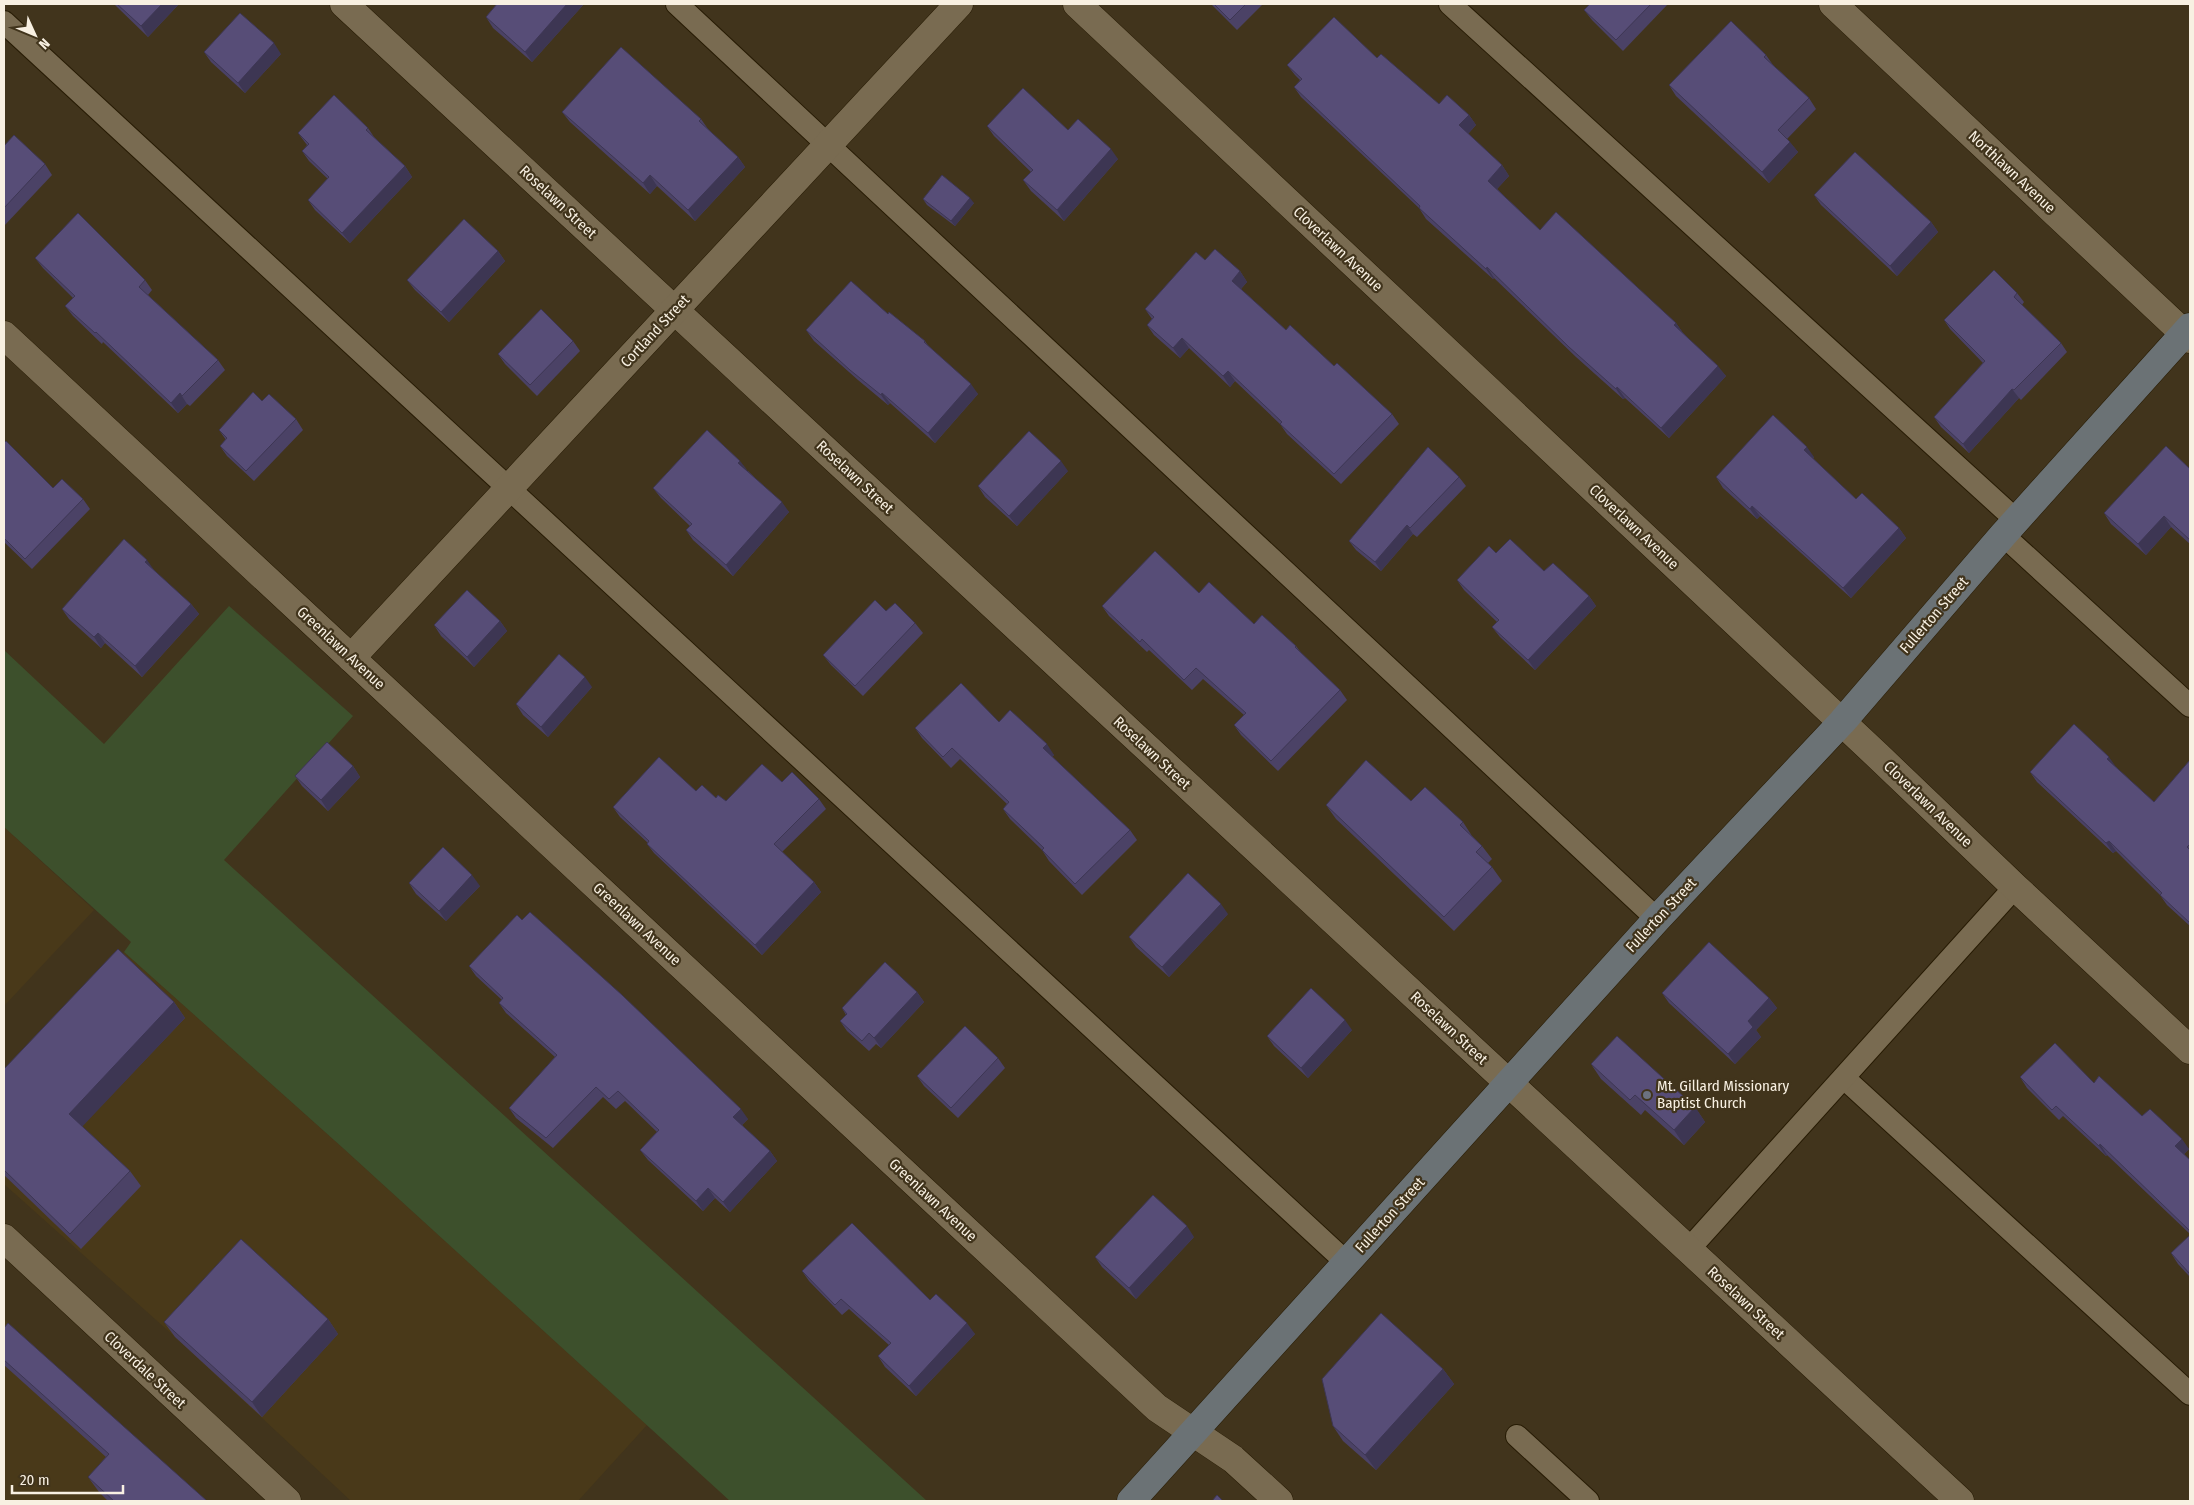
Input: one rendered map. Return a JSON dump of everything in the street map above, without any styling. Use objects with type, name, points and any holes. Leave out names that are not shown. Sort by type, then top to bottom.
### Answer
[{"type":"street","name":"Roselawn Street","points":[[344,4],[1960,1501]]},
{"type":"street","name":"Cortland Street","points":[[351,658],[959,4]]},
{"type":"street","name":"Cloverlawn Avenue","points":[[1077,4],[2190,1050]]},
{"type":"street","name":"Northlawn Avenue","points":[[1833,4],[2188,333]]},
{"type":"street","name":"Fullerton Street","points":[[1131,1501],[1657,919],[1842,722],[2010,527],[2188,333]]},
{"type":"street","name":"Greenlawn Avenue","points":[[4,335],[1157,1408],[1233,1459],[1279,1501]]},
{"type":"street","name":"Cloverdale Street","points":[[4,1238],[287,1501]]},
{"type":"lane","points":[[677,4],[1657,919]]},
{"type":"lane","points":[[1450,4],[2010,527],[2190,706]]},
{"type":"lane","points":[[4,22],[1346,1263]]},
{"type":"lane","points":[[1689,1249],[2015,887]]},
{"type":"lane","points":[[1844,1078],[2190,1394]]},
{"type":"lane","points":[[1517,1436],[1588,1501]]},
{"type":"shaded area","points":[[4,827],[94,910],[4,1006]]},
{"type":"shaded area","points":[[124,952],[647,1425],[578,1501],[351,1501],[174,1336],[4,1184],[4,1085]]},
{"type":"shaded area","points":[[4,1319],[205,1501],[4,1501]]},
{"type":"green space","points":[[229,606],[353,716],[224,860],[927,1501],[730,1501],[344,1149],[124,952],[131,942],[4,827],[4,650],[104,744]]},
{"type":"building","points":[[117,4],[162,4],[141,26]]},
{"type":"building","points":[[497,4],[567,4],[525,52],[486,17]]},
{"type":"building","points":[[1214,4],[1246,4],[1230,20]]},
{"type":"building","points":[[1590,4],[1651,4],[1616,40],[1584,10]]},
{"type":"building","points":[[240,13],[274,43],[238,83],[204,52]]},
{"type":"building","points":[[1334,17],[1377,58],[1381,54],[1439,104],[1447,95],[1469,115],[1459,125],[1502,165],[1488,181],[1540,230],[1556,212],[1676,323],[1674,325],[1718,366],[1661,428],[1617,387],[1616,389],[1569,347],[1487,267],[1486,269],[1419,208],[1420,206],[1294,87],[1302,79],[1287,65]]},
{"type":"building","points":[[1731,21],[1766,55],[1764,57],[1809,98],[1778,130],[1790,142],[1762,172],[1669,85]]},
{"type":"building","points":[[621,47],[701,119],[699,121],[738,157],[688,210],[650,175],[643,183],[562,112]]},
{"type":"building","points":[[1023,88],[1068,130],[1078,119],[1111,149],[1057,210],[1023,180],[1033,170],[987,126]]},
{"type":"building","points":[[334,95],[368,128],[366,130],[405,166],[342,233],[308,200],[329,177],[302,151],[309,144],[298,133]]},
{"type":"building","points":[[14,135],[45,164],[4,208],[4,146]]},
{"type":"building","points":[[1855,152],[1931,222],[1890,266],[1814,195]]},
{"type":"building","points":[[942,175],[970,198],[951,221],[923,199]]},
{"type":"building","points":[[78,213],[145,280],[139,287],[218,360],[182,396],[180,393],[171,403],[96,332],[65,306],[75,296],[35,258]]},
{"type":"building","points":[[464,219],[498,251],[441,312],[407,280]]},
{"type":"building","points":[[1215,249],[1240,271],[1232,281],[1286,330],[1290,325],[1334,366],[1337,363],[1392,414],[1334,474],[1280,424],[1282,422],[1228,371],[1223,376],[1182,338],[1173,348],[1147,325],[1154,317],[1145,309],[1196,252],[1205,260]]},
{"type":"building","points":[[1994,270],[2017,293],[2014,297],[2061,343],[2014,390],[2012,389],[1963,444],[1934,417],[1985,361],[1944,320]]},
{"type":"building","points":[[851,281],[888,314],[889,312],[925,341],[971,384],[928,433],[882,393],[881,395],[850,370],[806,330]]},
{"type":"building","points":[[541,309],[573,341],[530,385],[498,354]]},
{"type":"building","points":[[253,392],[262,401],[269,394],[296,419],[246,471],[220,446],[227,438],[219,430]]},
{"type":"building","points":[[1773,415],[1807,447],[1804,450],[1856,499],[1862,493],[1899,528],[1843,588],[1752,506],[1750,509],[1716,477]]},
{"type":"building","points":[[707,430],[740,461],[738,463],[782,502],[726,565],[686,530],[692,524],[653,488]]},
{"type":"building","points":[[1029,431],[1061,461],[1009,516],[978,486]]},
{"type":"building","points":[[6,441],[53,488],[62,479],[83,499],[25,559],[4,538],[4,443]]},
{"type":"building","points":[[2166,446],[2190,469],[2190,540],[2164,516],[2138,544],[2104,513]]},
{"type":"building","points":[[1428,447],[1459,477],[1410,528],[1407,525],[1375,562],[1349,541]]},
{"type":"building","points":[[124,539],[147,560],[145,562],[191,604],[135,666],[98,633],[94,637],[62,609]]},
{"type":"building","points":[[1510,539],[1544,571],[1553,563],[1589,596],[1528,660],[1492,627],[1499,620],[1457,580],[1489,546],[1496,553]]},
{"type":"building","points":[[1155,551],[1199,593],[1209,582],[1254,624],[1262,615],[1340,690],[1271,761],[1234,725],[1246,713],[1196,668],[1184,680],[1142,639],[1140,642],[1102,606]]},
{"type":"building","points":[[467,590],[500,621],[467,657],[434,625]]},
{"type":"building","points":[[875,600],[886,611],[895,603],[915,623],[855,686],[823,655]]},
{"type":"building","points":[[559,654],[585,677],[541,727],[516,704]]},
{"type":"building","points":[[961,683],[999,722],[1010,710],[1047,744],[1043,748],[1130,830],[1075,884],[1042,850],[1044,848],[1003,809],[1009,802],[952,748],[943,757],[915,728]]},
{"type":"building","points":[[2074,724],[2109,757],[2107,759],[2154,802],[2190,760],[2190,844],[2187,847],[2190,850],[2190,923],[2160,895],[2162,893],[2109,841],[2106,843],[2030,772]]},
{"type":"building","points":[[327,742],[353,766],[321,800],[295,776]]},
{"type":"building","points":[[659,757],[696,791],[702,785],[716,798],[718,795],[726,801],[762,764],[782,782],[792,772],[819,799],[774,844],[814,882],[755,945],[647,844],[649,841],[613,807]]},
{"type":"building","points":[[1366,760],[1411,801],[1425,787],[1463,822],[1460,825],[1482,846],[1476,852],[1492,867],[1444,917],[1326,805]]},
{"type":"building","points":[[443,847],[472,875],[439,911],[409,883]]},
{"type":"building","points":[[1188,873],[1221,904],[1162,967],[1129,937]]},
{"type":"building","points":[[530,912],[622,995],[741,1109],[733,1117],[770,1151],[723,1202],[708,1188],[696,1201],[640,1150],[659,1130],[618,1091],[609,1099],[596,1087],[546,1138],[509,1108],[557,1055],[499,1003],[503,998],[469,966],[517,915],[522,920]]},
{"type":"building","points":[[1709,942],[1769,998],[1748,1021],[1753,1027],[1728,1054],[1662,993]]},
{"type":"building","points":[[118,949],[174,1002],[69,1114],[130,1171],[70,1234],[4,1170],[4,1069]]},
{"type":"building","points":[[885,962],[917,992],[874,1038],[869,1033],[862,1041],[840,1021],[847,1014],[842,1008]]},
{"type":"building","points":[[1311,988],[1345,1020],[1301,1068],[1267,1036]]},
{"type":"building","points":[[965,1026],[998,1058],[951,1108],[917,1076]]},
{"type":"building","name":"Mt. Gillard Missionary Baptist Church","points":[[1617,1036],[1695,1107],[1674,1130],[1635,1095],[1630,1100],[1591,1064]]},
{"type":"building","points":[[2055,1043],[2094,1083],[2099,1076],[2142,1116],[2150,1109],[2182,1139],[2175,1146],[2190,1160],[2190,1231],[2100,1144],[2099,1146],[2056,1106],[2052,1110],[2020,1077]]},
{"type":"building","points":[[1153,1195],[1187,1226],[1129,1288],[1095,1257]]},
{"type":"building","points":[[852,1223],[930,1300],[936,1294],[967,1323],[909,1386],[878,1356],[891,1343],[841,1299],[835,1305],[802,1271]]},
{"type":"building","points":[[2190,1235],[2190,1274],[2171,1253]]},
{"type":"building","points":[[241,1239],[328,1319],[252,1402],[164,1322]]},
{"type":"building","points":[[1381,1313],[1443,1369],[1365,1455],[1333,1426],[1322,1379]]},
{"type":"building","points":[[8,1323],[207,1501],[114,1501],[88,1477],[109,1454],[4,1360],[4,1328]]},
{"type":"building","points":[[1217,1495],[1223,1501],[1212,1501]]},
{"type":"place","name":"Mt. Gillard Missionary Baptist Church","points":[[1647,1095]]}]
